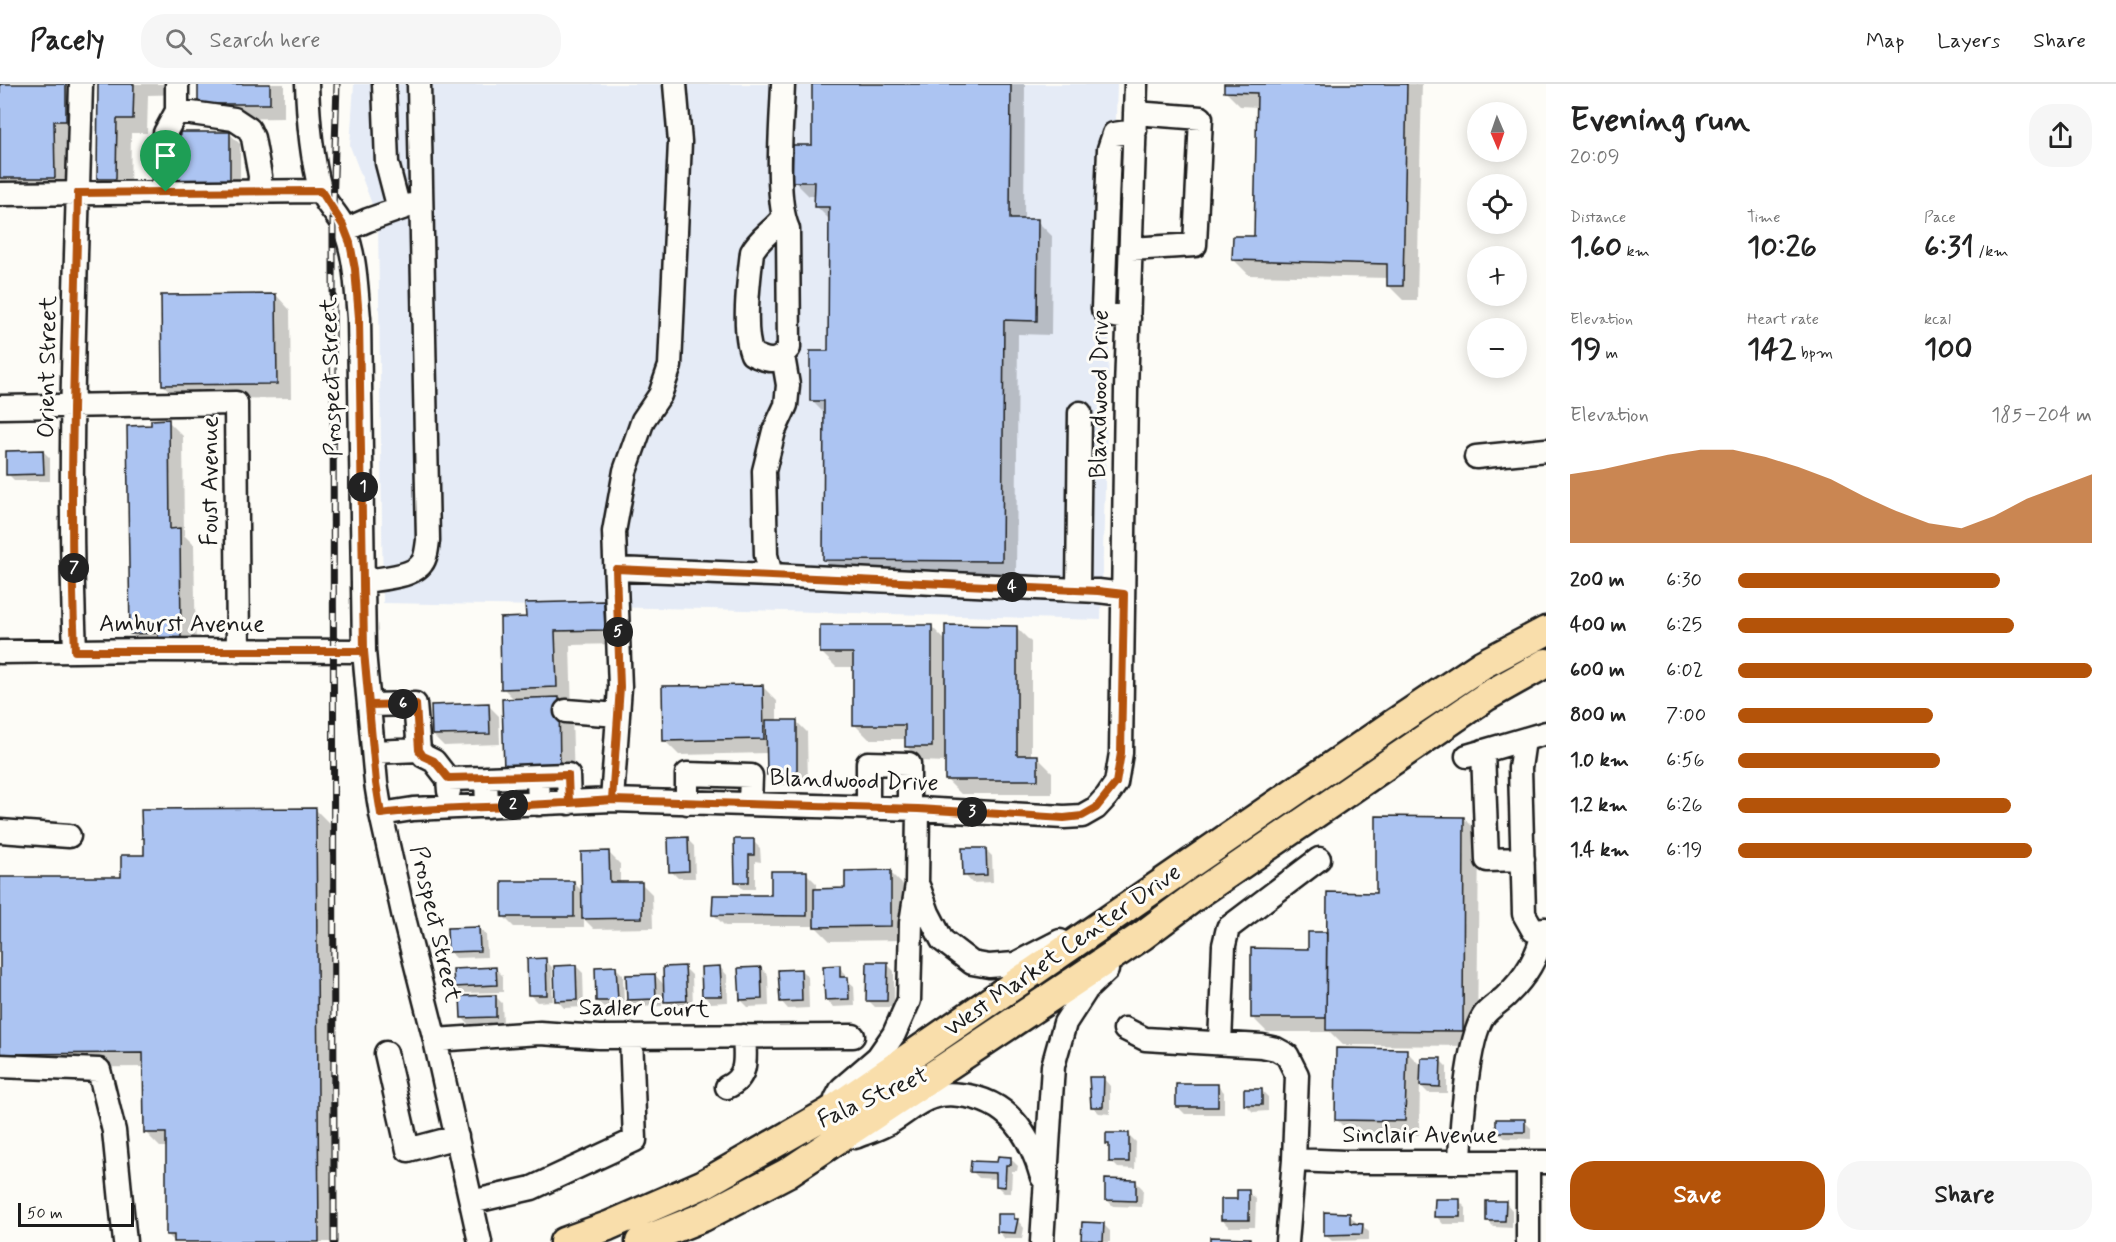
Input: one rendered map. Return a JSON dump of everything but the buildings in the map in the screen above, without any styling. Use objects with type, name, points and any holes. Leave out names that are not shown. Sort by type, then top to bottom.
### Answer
[{"type":"main road","name":"West Market Center Drive","points":[[564,1242],[608,1226],[704,1184],[828,1113],[1483,664],[1546,631]]},
{"type":"main road","name":"West Market Center Drive","points":[[640,1242],[703,1216],[787,1173],[1142,936],[1198,894],[1487,696],[1546,663]]},
{"type":"street","name":"Orient Street","points":[[75,651],[73,407],[81,84]]},
{"type":"street","points":[[166,192],[165,133],[177,111],[177,84]]},
{"type":"street","name":"Prospect Street","points":[[307,84],[308,118],[321,191],[345,230],[355,269],[359,318],[364,651],[381,814],[480,1242]]},
{"type":"street","points":[[384,84],[387,163],[399,209]]},
{"type":"street","points":[[364,581],[391,578],[417,568],[424,562],[428,540],[419,84]]},
{"type":"street","points":[[612,800],[620,687],[614,532],[625,471],[643,420],[660,395],[670,366],[680,142],[675,84]]},
{"type":"street","points":[[783,84],[781,170],[783,218],[788,230],[789,348],[783,356],[766,361],[752,354],[749,346],[752,252],[757,243],[775,229],[783,218]]},
{"type":"street","name":"Blandwood Drive","points":[[381,814],[413,809],[612,800],[914,809],[1064,818],[1082,816],[1096,808],[1116,783],[1121,753],[1136,84]]},
{"type":"street","points":[[177,111],[234,119],[249,129],[253,138],[260,177],[259,192]]},
{"type":"street","points":[[1129,318],[1108,315],[1103,309],[1111,139],[1135,122],[1201,118],[1195,245],[1131,249]]},
{"type":"street","points":[[0,194],[321,191]]},
{"type":"street","points":[[345,230],[421,202]]},
{"type":"street","points":[[771,575],[766,555],[764,471],[774,431],[786,405],[788,385],[783,356]]},
{"type":"street","name":"Foust Avenue","points":[[0,407],[237,403],[238,651]]},
{"type":"street","points":[[1078,590],[1080,413]]},
{"type":"street","points":[[1476,458],[1546,450]]},
{"type":"street","points":[[616,574],[771,575],[1124,594]]},
{"type":"street","name":"Amhurst Avenue","points":[[0,652],[364,651]]},
{"type":"street","points":[[369,705],[416,704],[419,750],[423,756],[434,761],[448,778],[450,808]]},
{"type":"street","points":[[566,711],[618,715]]},
{"type":"street","points":[[1523,859],[1488,860],[1475,753],[1546,733]]},
{"type":"street","points":[[1460,1162],[1461,1134],[1473,1042],[1485,1015],[1525,977],[1541,944],[1545,929],[1533,930],[1524,914],[1520,768],[1524,740]]},
{"type":"street","points":[[374,752],[419,750]]},
{"type":"street","name":"Fala Street","points":[[828,1113],[842,1089],[878,1057],[894,1034],[909,1000],[911,923],[917,884],[914,809],[909,764],[868,763],[868,808]]},
{"type":"street","points":[[448,778],[568,775],[569,803]]},
{"type":"street","points":[[538,776],[539,804]]},
{"type":"street","points":[[486,778],[487,807]]},
{"type":"street","points":[[0,831],[69,836]]},
{"type":"street","points":[[1220,1043],[1224,945],[1228,928],[1319,859]]},
{"type":"street","name":"Fala Street","points":[[917,884],[942,940],[972,963],[988,966],[1015,964],[1122,911]]},
{"type":"street","name":"Fala Street","points":[[1042,1242],[1053,1066],[1065,1023],[1087,989],[1142,936]]},
{"type":"street","points":[[1125,1029],[1145,1039],[1262,1046],[1276,1049],[1287,1055],[1297,1075],[1294,1160],[1287,1242]]},
{"type":"street","name":"Sadler Court","points":[[435,1040],[540,1034],[853,1036]]},
{"type":"street","points":[[471,1202],[532,1188],[635,1140],[631,1036]]},
{"type":"street","points":[[727,1087],[736,1083],[745,1067],[744,1036]]},
{"type":"street","points":[[386,1053],[408,1150],[457,1137]]},
{"type":"street","points":[[0,1066],[99,1070],[114,1131],[125,1242]]},
{"type":"street","name":"Fala Street","points":[[818,1152],[886,1124],[909,1108],[933,1096],[952,1094],[969,1096],[1001,1108],[1012,1119],[1030,1144],[1045,1186]]},
{"type":"street","name":"Sinclair Avenue","points":[[1294,1160],[1537,1162]]},
{"type":"street","points":[[1528,1242],[1537,1162]]},
{"type":"shaded area","points":[[354,84],[1117,84],[1101,620],[383,603],[378,220],[350,146]]},
{"type":"railway","points":[[334,1242],[333,209],[337,84]]},
{"type":"route","points":[[166,192],[78,193],[73,407],[75,651],[364,651],[369,705],[416,704],[419,750],[423,756],[434,761],[448,778],[568,775],[569,803],[612,800],[620,687],[616,569],[1006,586],[1124,594],[1121,753],[1116,783],[1096,808],[1082,816],[1064,818],[918,809],[612,800],[569,803],[487,807],[413,809],[381,814],[376,783],[364,651],[359,318],[355,269],[350,243],[343,225],[321,191],[166,192]]}]
